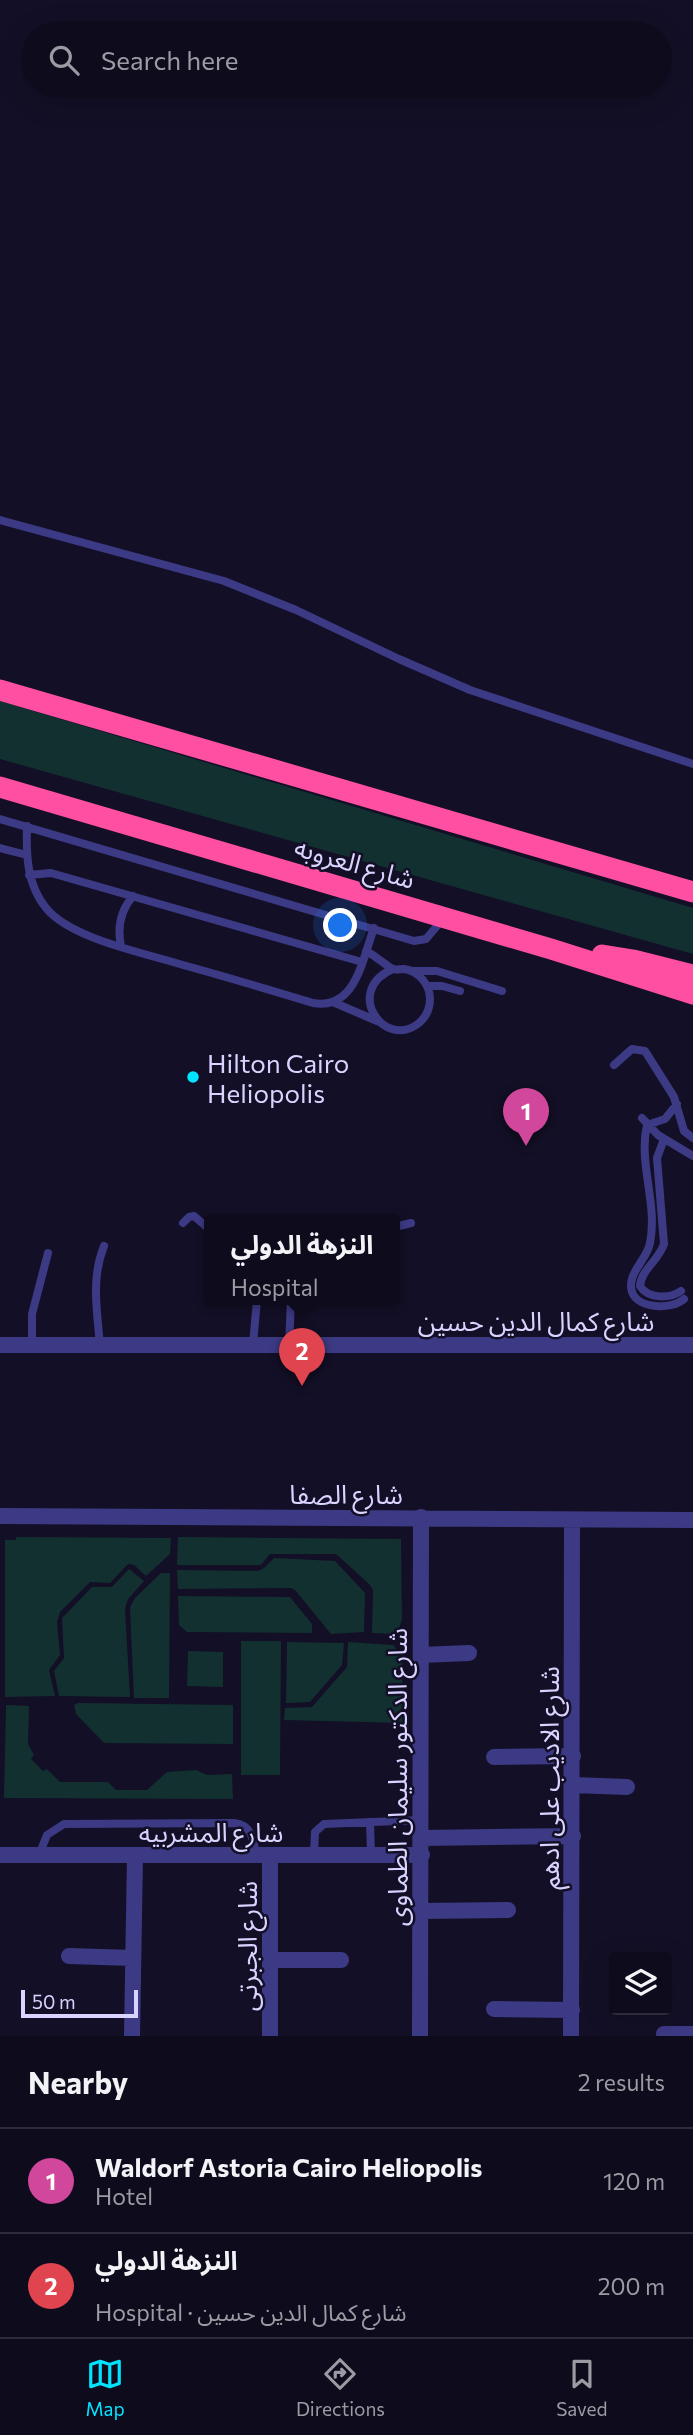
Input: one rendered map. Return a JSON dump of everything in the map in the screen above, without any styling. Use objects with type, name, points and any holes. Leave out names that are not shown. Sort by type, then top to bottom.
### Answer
[{"type":"highway","points":[[0,690],[693,892]]},
{"type":"highway","name":"شارع العروبه","points":[[0,787],[444,917],[693,994]]},
{"type":"highway","points":[[551,949],[634,960],[693,975]]},
{"type":"street","name":"شارع كمال الدين حسين","points":[[0,1345],[693,1345]]},
{"type":"street","name":"شارع الصفا","points":[[0,1516],[693,1520]]},
{"type":"street","name":"شارع الدكتور سليمان الطماوى","points":[[420,2036],[421,1517]]},
{"type":"street","name":"شارع الاديب على ادهم","points":[[572,1520],[572,2036]]},
{"type":"street","points":[[421,1655],[469,1653]]},
{"type":"street","points":[[494,1757],[573,1756]]},
{"type":"street","points":[[573,1785],[627,1787]]},
{"type":"street","points":[[422,1838],[573,1836]]},
{"type":"street","name":"شارع المشربيه","points":[[0,1855],[422,1855]]},
{"type":"street","points":[[132,2036],[135,1855]]},
{"type":"street","name":"شارع الجبرتى","points":[[263,1855],[270,1960],[270,2036]]},
{"type":"street","points":[[421,1911],[508,1910]]},
{"type":"street","points":[[69,1956],[133,1958]]},
{"type":"street","points":[[270,1960],[341,1960]]},
{"type":"street","points":[[494,2009],[572,2010]]},
{"type":"street","points":[[664,2034],[693,2034]]},
{"type":"lane","points":[[0,520],[224,581],[296,610],[470,690],[693,764]]},
{"type":"lane","points":[[0,818],[414,941],[422,941],[429,936],[444,917]]},
{"type":"lane","points":[[27,827],[29,874],[34,891],[47,909],[63,924],[83,934],[313,1003],[335,1003],[345,997],[352,988],[374,928]]},
{"type":"lane","points":[[0,848],[27,855]]},
{"type":"lane","points":[[29,874],[51,873],[362,962]]},
{"type":"lane","points":[[121,946],[119,924],[126,904],[133,896]]},
{"type":"lane","points":[[366,951],[393,969],[437,971],[502,991]]},
{"type":"lane","points":[[379,1022],[372,1013],[370,991],[375,981],[393,969]]},
{"type":"lane","points":[[335,1003],[388,1028],[398,1030],[418,1024],[430,1007],[430,996],[428,986],[421,977],[411,971]]},
{"type":"lane","points":[[428,986],[442,986],[460,991]]},
{"type":"lane","points":[[614,1065],[632,1049],[645,1051],[677,1104],[684,1130],[693,1138]]},
{"type":"lane","points":[[645,1122],[665,1119],[677,1104]]},
{"type":"lane","points":[[645,1122],[664,1139],[693,1156]]},
{"type":"lane","points":[[645,1122],[650,1245],[631,1280],[631,1289],[641,1303],[650,1305],[677,1305],[683,1295],[646,1294],[640,1286],[642,1276],[662,1251],[664,1237],[657,1158],[664,1139]]},
{"type":"lane","points":[[650,1199],[661,1198]]},
{"type":"lane","points":[[183,1223],[194,1216],[204,1225]]},
{"type":"lane","points":[[400,1226],[411,1223]]},
{"type":"lane","points":[[100,1345],[95,1279],[97,1262],[104,1245]]},
{"type":"lane","points":[[650,1245],[662,1251]]},
{"type":"lane","points":[[32,1345],[32,1314],[48,1253]]},
{"type":"lane","points":[[253,1345],[257,1305]]},
{"type":"lane","points":[[289,1345],[290,1305]]},
{"type":"lane","points":[[314,1855],[314,1838],[319,1827],[324,1824],[422,1820]]},
{"type":"lane","points":[[370,1822],[371,1855]]},
{"type":"lane","points":[[39,1855],[47,1835],[64,1824],[234,1823],[250,1831],[263,1855]]},
{"type":"green space","points":[[0,701],[693,908],[693,954],[0,759]]},
{"type":"green space","points":[[16,1537],[171,1538],[170,1554],[146,1576],[134,1565],[128,1564],[110,1583],[90,1582],[60,1612],[57,1622],[60,1655],[49,1670],[55,1696],[5,1697],[5,1540],[16,1540]]},
{"type":"green space","points":[[178,1537],[401,1539],[402,1619],[397,1634],[372,1633],[373,1590],[336,1554],[270,1554],[261,1565],[177,1565]]},
{"type":"green space","points":[[274,1558],[335,1561],[365,1593],[364,1632],[331,1634],[291,1588],[178,1589],[177,1570],[258,1571]]},
{"type":"green space","points":[[129,1569],[144,1581],[128,1599],[125,1609],[130,1697],[59,1696],[54,1671],[64,1658],[62,1618],[92,1587],[112,1587]]},
{"type":"green space","points":[[161,1573],[170,1573],[169,1698],[134,1698],[130,1607],[135,1598]]},
{"type":"green space","points":[[178,1596],[290,1597],[312,1624],[312,1633],[187,1632],[179,1625]]},
{"type":"green space","points":[[241,1641],[281,1641],[280,1775],[241,1775]]},
{"type":"green space","points":[[287,1642],[344,1643],[342,1665],[310,1702],[286,1703]]},
{"type":"green space","points":[[348,1642],[393,1645],[402,1655],[403,1723],[284,1720],[285,1708],[312,1707],[347,1667]]},
{"type":"green space","points":[[188,1651],[223,1652],[223,1687],[187,1686]]},
{"type":"green space","points":[[6,1705],[29,1706],[28,1744],[34,1755],[31,1759],[43,1771],[47,1769],[60,1782],[108,1782],[116,1790],[147,1790],[167,1772],[196,1770],[207,1775],[232,1774],[233,1799],[4,1798]]},
{"type":"green space","points":[[74,1705],[233,1705],[233,1744],[104,1743],[76,1714]]},
{"type":"place","name":"Hilton Cairo Heliopolis","points":[[193,1077]]},
{"type":"place","name":"Waldorf Astoria Cairo Heliopolis","points":[[526,1146]]},
{"type":"place","name":"النزهة الدولي","points":[[302,1386]]}]
